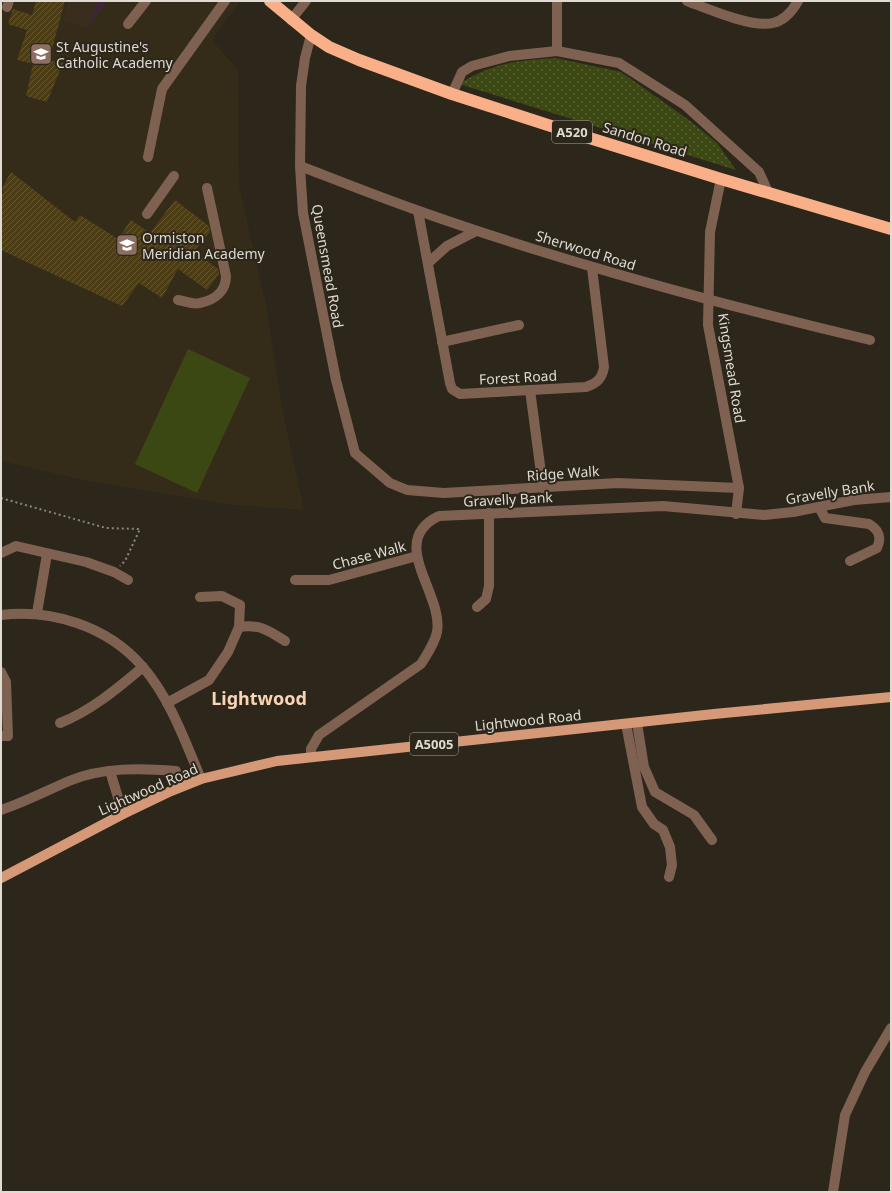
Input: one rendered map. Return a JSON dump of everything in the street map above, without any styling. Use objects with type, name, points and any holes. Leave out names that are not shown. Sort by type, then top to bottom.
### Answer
[{"type":"highway","name":"Sandon Road","points":[[270,1],[291,20],[328,47],[359,60],[452,94],[721,179],[891,229]]},
{"type":"main road","name":"Lightwood Road","points":[[1,878],[123,814],[201,779],[277,761],[311,756],[721,713],[891,697]]},
{"type":"street","points":[[128,24],[146,1]]},
{"type":"street","points":[[148,157],[162,89],[225,1]]},
{"type":"street","points":[[291,20],[306,1]]},
{"type":"street","points":[[556,51],[557,1]]},
{"type":"street","points":[[687,1],[757,24],[775,23],[792,12],[798,1]]},
{"type":"street","name":"Queensmead Road","points":[[311,35],[305,58],[301,86],[300,166],[302,213],[336,380],[355,453],[390,483]]},
{"type":"street","points":[[452,94],[462,72],[472,66],[509,56],[556,51],[619,63],[685,105],[759,172],[768,192]]},
{"type":"street","name":"Sherwood Road","points":[[300,166],[418,211],[592,268],[767,316],[870,340]]},
{"type":"street","points":[[147,214],[174,176]]},
{"type":"street","name":"Kingsmead Road","points":[[721,179],[710,232],[708,325],[739,488],[739,502],[736,514]]},
{"type":"street","points":[[178,300],[200,304],[220,294],[226,284],[226,276],[207,188]]},
{"type":"street","name":"Forest Road","points":[[418,211],[450,383],[456,392],[460,394],[586,388],[595,384],[603,375],[604,367],[592,268]]},
{"type":"street","points":[[428,263],[447,246],[476,230]]},
{"type":"street","points":[[442,342],[519,325]]},
{"type":"street","points":[[530,390],[543,488]]},
{"type":"street","name":"Ridge Walk","points":[[390,483],[407,490],[444,493],[618,483],[739,488]]},
{"type":"street","name":"Gravelly Bank","points":[[311,756],[311,749],[319,735],[421,664],[431,648],[438,631],[436,616],[417,556],[416,545],[418,535],[430,520],[439,516],[663,506],[703,508],[736,514],[764,515],[854,500],[891,497]]},
{"type":"street","points":[[818,507],[826,518],[869,524],[875,528],[879,534],[880,541],[877,548],[850,561]]},
{"type":"street","points":[[477,607],[486,599],[489,586],[489,513]]},
{"type":"street","points":[[1,553],[16,546],[86,562],[114,572],[128,580]]},
{"type":"street","points":[[37,613],[47,554]]},
{"type":"street","name":"Chase Walk","points":[[295,580],[329,580],[417,556]]},
{"type":"street","points":[[167,703],[209,680],[228,652],[239,627],[240,606],[222,596],[200,597]]},
{"type":"street","points":[[1,615],[37,613],[73,621],[97,631],[116,642],[143,667],[167,703],[201,779]]},
{"type":"street","points":[[239,627],[253,625],[270,631],[285,641]]},
{"type":"street","points":[[60,723],[73,723],[143,667]]},
{"type":"street","points":[[1,672],[6,682],[8,736],[1,736]]},
{"type":"street","points":[[631,723],[644,767],[654,792],[694,815],[712,840]]},
{"type":"street","points":[[631,723],[642,807],[654,824],[663,830],[667,838],[672,865],[669,877]]},
{"type":"street","points":[[1,810],[20,804],[70,781],[86,776],[110,771],[153,769],[176,771]]},
{"type":"street","points":[[110,771],[123,814]]},
{"type":"street","points":[[832,1192],[845,1115],[865,1072],[891,1028]]},
{"type":"path","points":[[1,498],[106,528],[140,529],[125,561],[114,572]]},
{"type":"shaded area","name":"Ormiston Meridian Academy","points":[[6,1],[68,1],[62,21],[88,29],[108,1],[240,1],[212,40],[238,70],[239,186],[266,304],[282,408],[304,510],[233,505],[83,480],[1,461],[1,18]]},
{"type":"shaded area","points":[[68,1],[97,1],[88,29],[62,21]]},
{"type":"shaded area","points":[[97,1],[108,1],[88,29]]},
{"type":"green space","points":[[556,58],[621,72],[689,120],[717,143],[736,170],[459,84],[483,71],[506,64],[529,60]]},
{"type":"green space","points":[[188,349],[250,378],[197,493],[135,464]]},
{"type":"building","points":[[36,1],[65,1],[49,60],[63,63],[47,102],[26,96],[33,64],[17,60],[27,30],[8,24],[13,9],[32,15]]},
{"type":"building","points":[[11,172],[75,222],[80,215],[118,239],[131,220],[150,233],[175,200],[209,226],[210,232],[194,251],[218,269],[219,274],[207,290],[178,269],[162,298],[139,283],[122,306],[1,250],[1,196],[4,192],[2,188]]},
{"type":"place","name":"St Augustine's Catholic Academy","points":[[41,54]]},
{"type":"place","name":"Ormiston Meridian Academy","points":[[127,245]]},
{"type":"district","name":"Lightwood","points":[[259,698]]}]
